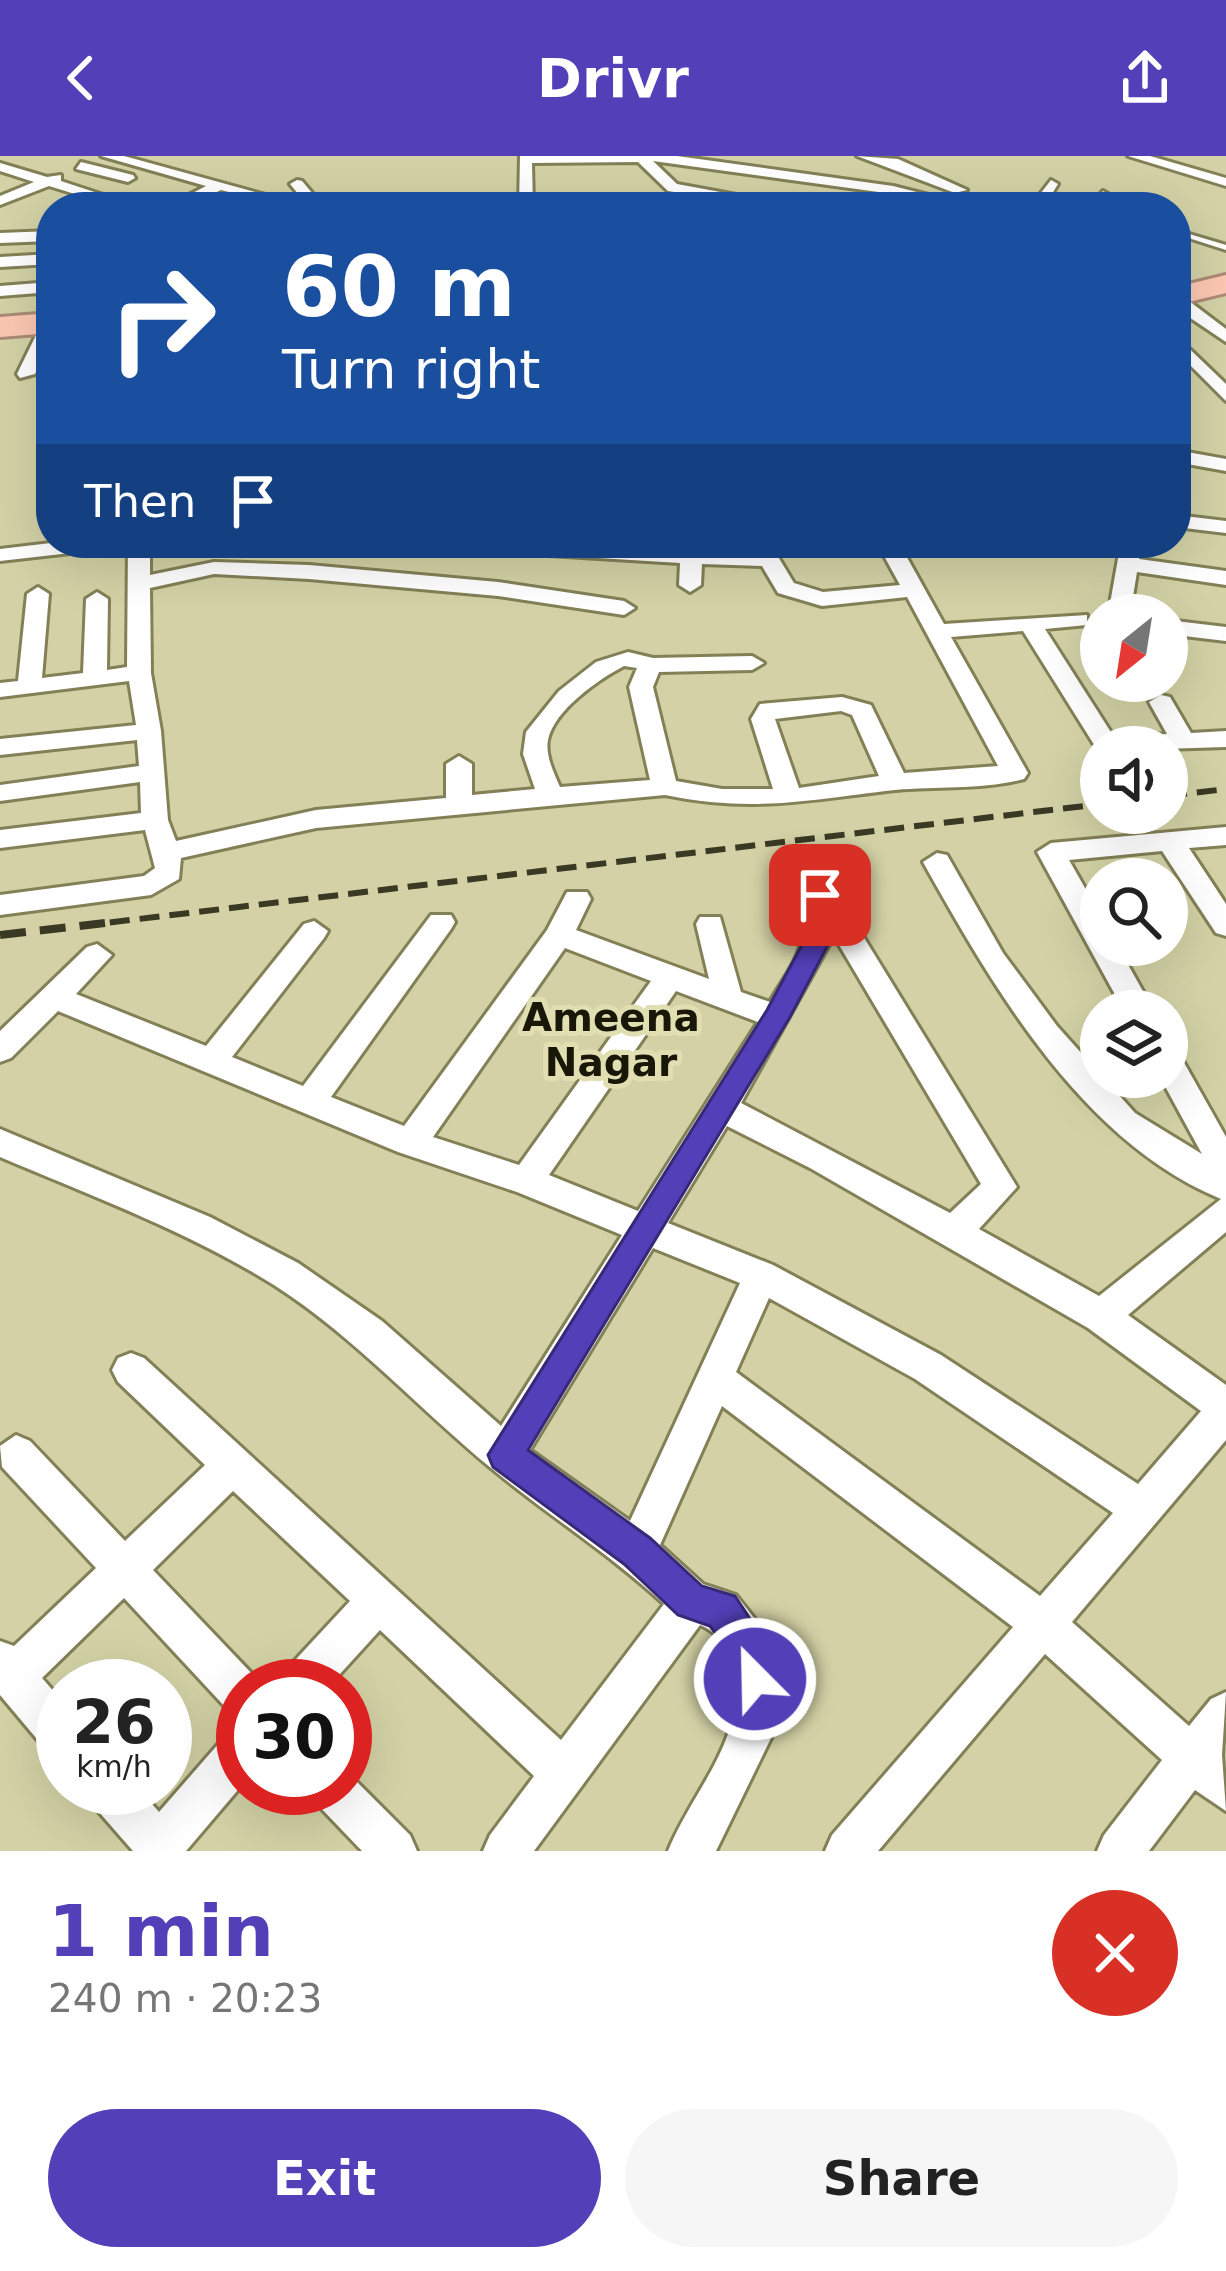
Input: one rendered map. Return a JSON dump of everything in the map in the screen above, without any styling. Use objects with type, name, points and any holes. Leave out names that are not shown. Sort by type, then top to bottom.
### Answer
[{"type":"highway","points":[[1191,297],[1226,284]]},
{"type":"highway","points":[[1191,301],[1226,299]]},
{"type":"highway","points":[[0,323],[36,322]]},
{"type":"street","points":[[0,201],[106,156],[224,178]]},
{"type":"street","points":[[642,157],[673,188],[701,192],[745,156]]},
{"type":"street","points":[[864,156],[893,162],[959,192]]},
{"type":"street","points":[[1135,156],[1226,182]]},
{"type":"street","points":[[526,192],[525,159],[642,157],[901,192]]},
{"type":"street","points":[[106,192],[182,158],[259,192]]},
{"type":"street","points":[[0,166],[84,192]]},
{"type":"street","points":[[81,166],[181,192]]},
{"type":"street","points":[[202,192],[224,178]]},
{"type":"street","points":[[0,183],[25,190]]},
{"type":"street","points":[[297,184],[304,192]]},
{"type":"street","points":[[1046,192],[1051,184]]},
{"type":"street","points":[[0,238],[36,237]]},
{"type":"street","points":[[0,262],[36,260]]},
{"type":"street","points":[[0,291],[36,288]]},
{"type":"street","points":[[1191,311],[1226,337]]},
{"type":"street","points":[[26,374],[36,353]]},
{"type":"street","points":[[1191,357],[1226,395]]},
{"type":"street","points":[[1191,459],[1226,465]]},
{"type":"street","points":[[1191,523],[1226,527]]},
{"type":"street","points":[[0,555],[36,551]]},
{"type":"street","points":[[3,898],[158,884],[169,872],[155,820],[149,731],[139,674],[139,558]]},
{"type":"street","points":[[690,558],[691,586]]},
{"type":"street","points":[[753,558],[769,560],[786,589],[822,599],[914,590]]},
{"type":"street","points":[[167,852],[316,819],[550,796],[665,787],[722,798],[789,797],[895,782],[1015,773],[896,558]]},
{"type":"street","points":[[1122,594],[1128,558]]},
{"type":"street","points":[[1151,558],[1226,578]]},
{"type":"street","points":[[138,584],[214,568],[286,571],[498,590],[624,608]]},
{"type":"street","points":[[28,687],[38,594]]},
{"type":"street","points":[[95,680],[98,599]]},
{"type":"street","points":[[939,631],[1079,620]]},
{"type":"street","points":[[1032,627],[1094,726]]},
{"type":"street","points":[[1188,629],[1226,634]]},
{"type":"street","points":[[550,796],[534,746],[545,723],[575,690],[616,660],[635,659],[650,665],[752,663]]},
{"type":"street","points":[[650,665],[641,687],[665,787]]},
{"type":"street","points":[[0,747],[66,710],[95,680],[139,674]]},
{"type":"street","points":[[0,690],[28,687],[66,710],[149,731]]},
{"type":"street","points":[[1161,702],[1175,726]]},
{"type":"street","points":[[789,797],[764,718],[769,710],[842,704],[862,710],[895,782]]},
{"type":"street","points":[[1188,742],[1226,739]]},
{"type":"street","points":[[459,764],[459,806]]},
{"type":"street","points":[[0,793],[152,772]]},
{"type":"street","points":[[0,839],[155,820]]},
{"type":"street","points":[[1080,904],[1051,852],[1226,836]]},
{"type":"street","points":[[1169,840],[1226,926]]},
{"type":"street","points":[[937,862],[993,961],[1061,1052],[1124,1122],[1226,1187]]},
{"type":"street","points":[[506,1455],[642,1228],[777,1017],[816,943],[812,900],[820,895],[1000,1187],[954,1232]]},
{"type":"street","points":[[410,1143],[559,935],[577,898]]},
{"type":"street","points":[[309,1102],[442,922]]},
{"type":"street","points":[[710,924],[728,999]]},
{"type":"street","points":[[211,1062],[314,932]]},
{"type":"street","points":[[559,935],[777,1017]]},
{"type":"street","points":[[0,1050],[97,955]]},
{"type":"street","points":[[526,1181],[670,977]]},
{"type":"street","points":[[54,997],[410,1143],[526,1181],[761,1276],[928,1367],[1143,1510]]},
{"type":"street","points":[[1187,1098],[1226,1168]]},
{"type":"street","points":[[721,1108],[822,1158],[1101,1316],[1226,1409],[848,1851]]},
{"type":"street","points":[[0,1142],[198,1227],[286,1274],[369,1333],[506,1455],[637,1551],[692,1602],[722,1610],[747,1643],[755,1679],[750,1736],[691,1851]]},
{"type":"street","points":[[1101,1316],[1226,1212]]},
{"type":"street","points":[[637,1551],[761,1276]]},
{"type":"street","points":[[131,1370],[565,1774]]},
{"type":"street","points":[[716,1379],[1041,1622],[1226,1788]]},
{"type":"street","points":[[16,1454],[216,1666]]},
{"type":"street","points":[[36,1704],[7,1670],[124,1569],[233,1465]]},
{"type":"street","points":[[324,1659],[378,1600]]},
{"type":"street","points":[[506,1851],[692,1602]]},
{"type":"street","points":[[1120,1851],[1226,1714]]},
{"type":"street","points":[[131,1815],[161,1849],[216,1783]]},
{"type":"street","points":[[359,1815],[394,1851]]},
{"type":"lane","points":[[1191,237],[1226,248]]},
{"type":"railway","points":[[1188,794],[1226,789]]},
{"type":"railway","points":[[80,926],[1080,807]]},
{"type":"railway","points":[[0,935],[105,923]]},
{"type":"district","name":"Ameena Nagar","points":[[611,1040]]},
{"type":"route","points":[[755,1679],[747,1643],[722,1610],[692,1602],[637,1551],[506,1455],[642,1228],[777,1017],[816,943],[812,900],[820,895]]}]
